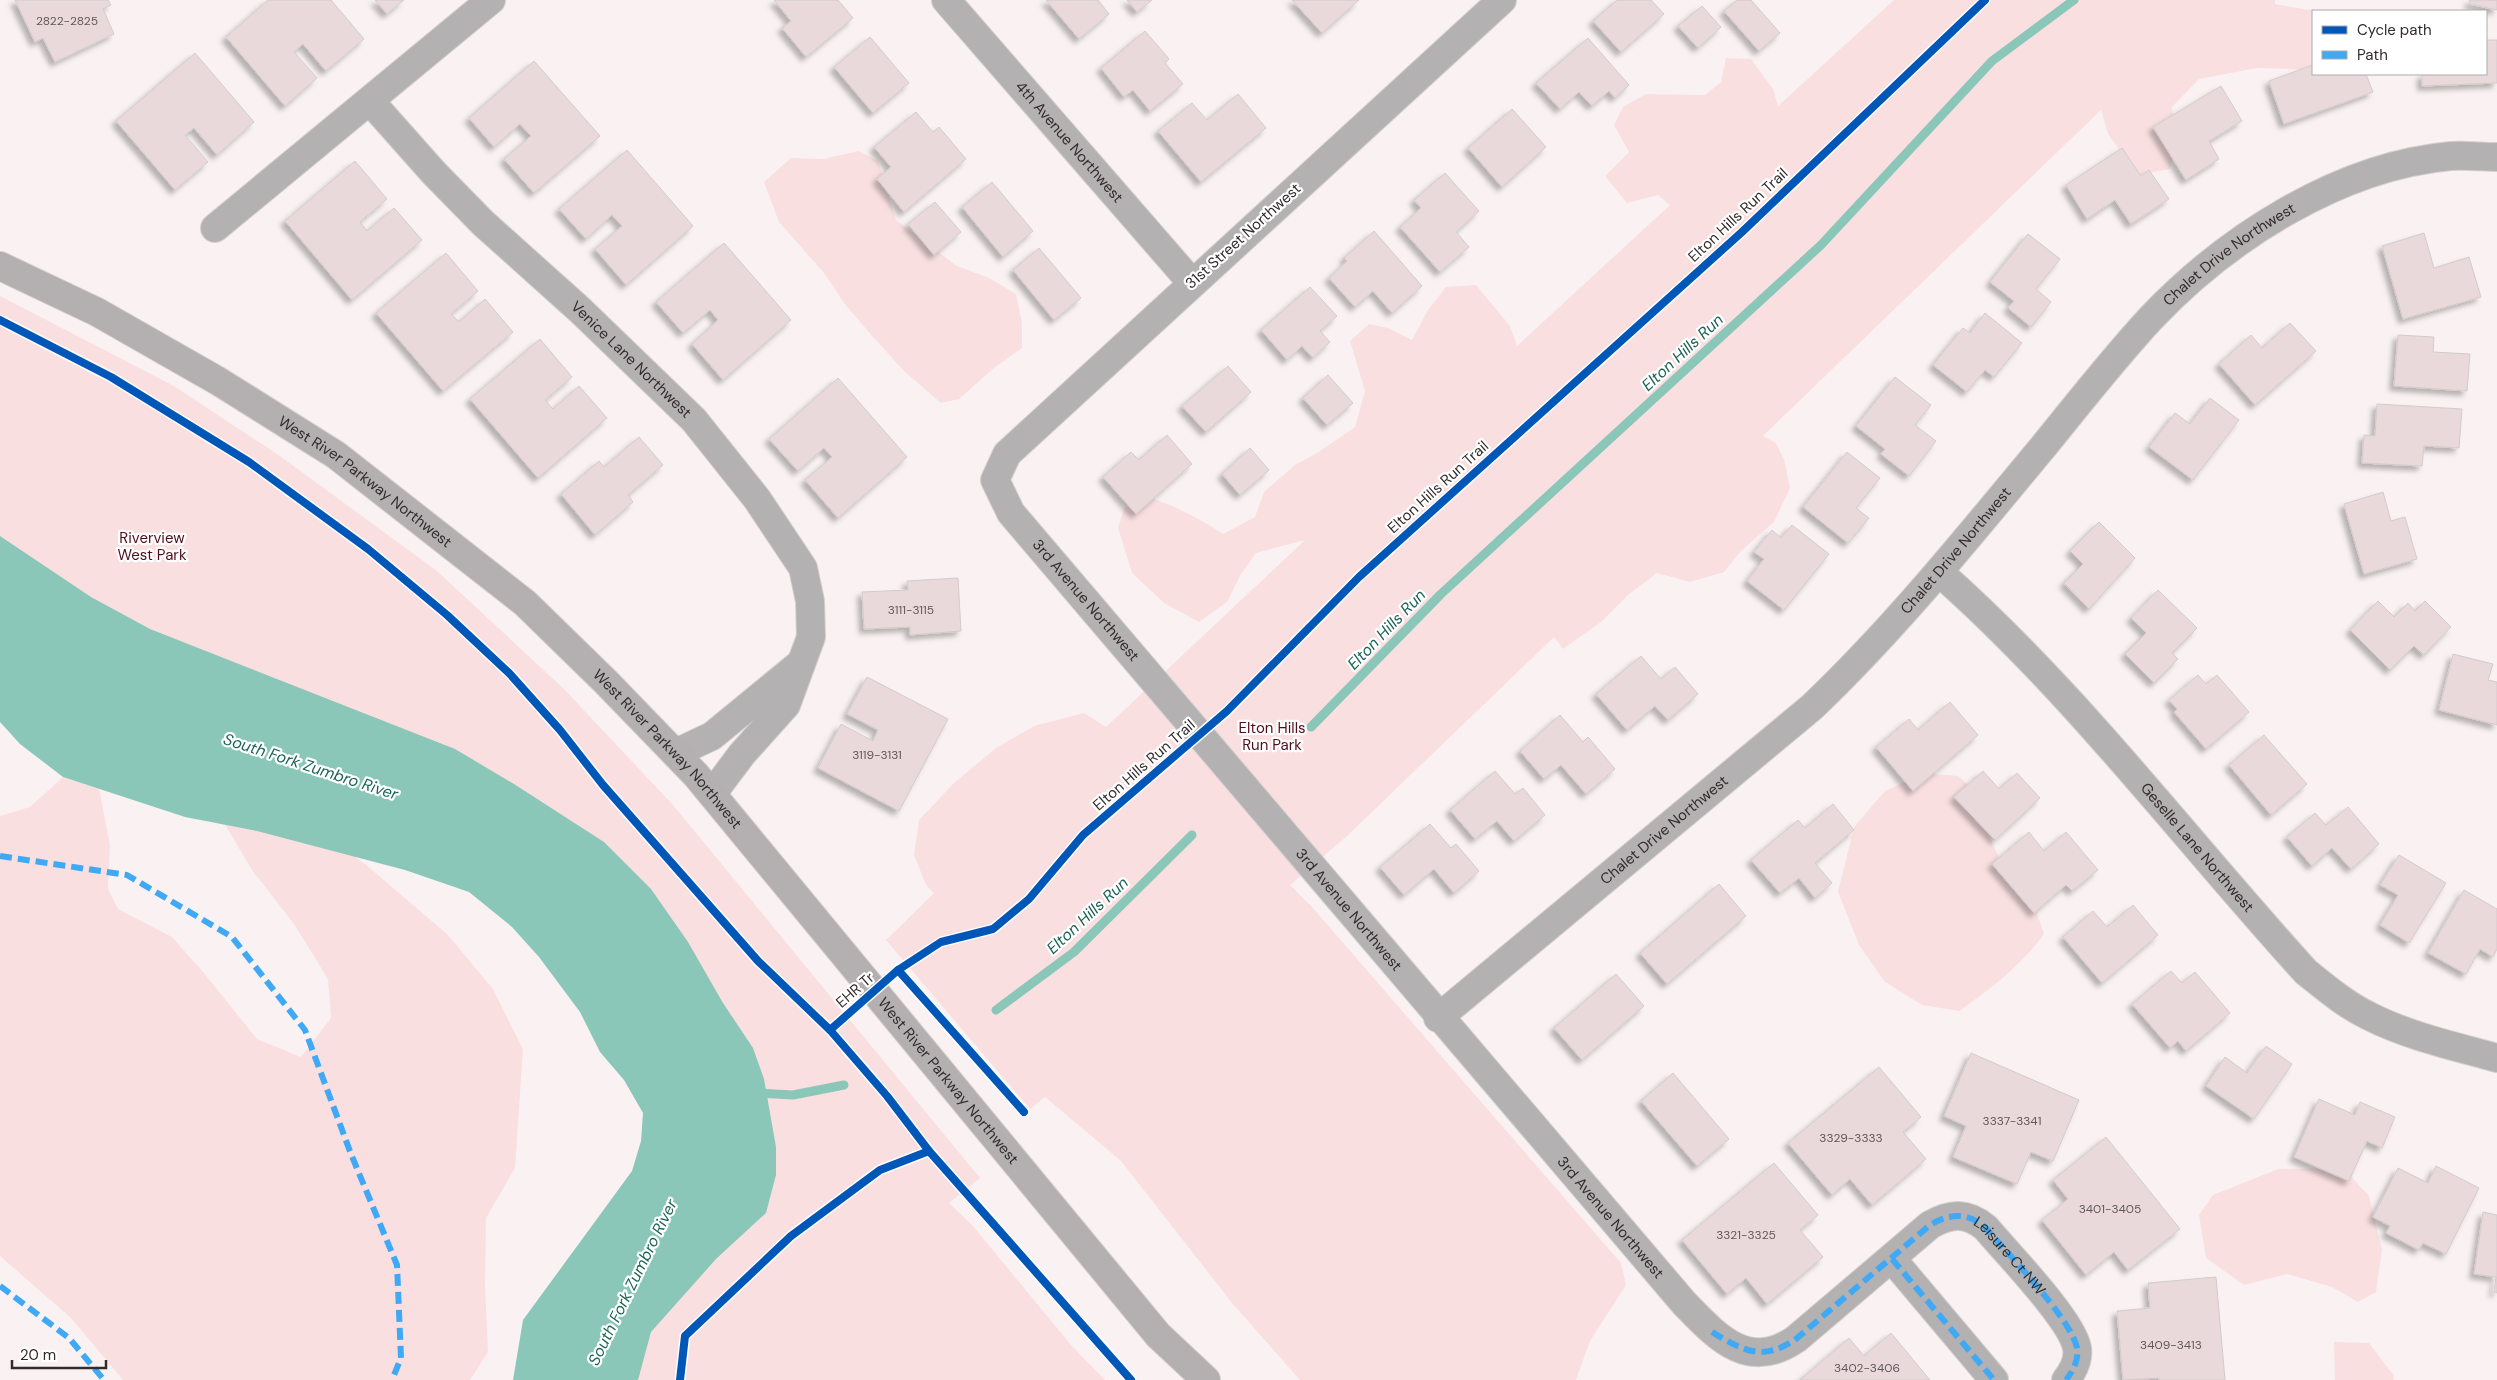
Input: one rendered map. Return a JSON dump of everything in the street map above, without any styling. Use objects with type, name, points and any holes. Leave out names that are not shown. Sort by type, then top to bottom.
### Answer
[{"type":"main road","name":"West River Parkway Northwest","points":[[0,266],[97,312],[218,381],[336,455],[525,603],[676,753],[712,794],[1158,1335],[1206,1380]]},
{"type":"street","points":[[215,228],[491,0]]},
{"type":"street","name":"4th Avenue Northwest","points":[[946,0],[1192,283]]},
{"type":"street","name":"31st Street Northwest","points":[[995,480],[1008,454],[1502,0]]},
{"type":"street","name":"Venice Lane Northwest","points":[[370,100],[434,173],[483,223],[586,317],[694,420],[757,499],[803,568],[810,601],[811,637],[786,704],[742,754],[712,794]]},
{"type":"street","name":"Chalet Drive Northwest","points":[[1438,1018],[1812,708],[1860,662],[1939,572],[2152,317],[2208,265],[2257,228],[2328,190],[2391,167],[2451,156],[2497,157]]},
{"type":"street","name":"3rd Avenue Northwest","points":[[995,480],[1011,513],[1201,734],[1438,1018],[1684,1303],[1712,1332]]},
{"type":"street","name":"Geselle Lane Northwest","points":[[1939,572],[2033,660],[2084,715],[2306,972],[2334,996],[2369,1016],[2410,1033],[2497,1058]]},
{"type":"street","points":[[676,753],[712,736],[802,662]]},
{"type":"street","name":"Leisure Ct NW","points":[[1712,1332],[1750,1352],[1767,1353],[1777,1350],[1796,1339],[1930,1225],[1945,1216],[1956,1214],[1977,1221],[1986,1228],[2060,1316],[2074,1336],[2077,1359],[2066,1380]]},
{"type":"street","points":[[1892,1258],[1994,1380]]},
{"type":"green space","name":"Elton Hills Run Park","points":[[1894,0],[2275,0],[2275,4],[2312,10],[2312,70],[2257,68],[2199,79],[2172,107],[2176,146],[2170,169],[2138,175],[2108,134],[2101,110],[1763,436],[1776,443],[1784,459],[1790,488],[1774,522],[1741,551],[1724,572],[1690,582],[1657,573],[1628,595],[1601,622],[1563,649],[1554,637],[1347,836],[1290,885],[1312,907],[1621,1263],[1626,1285],[1590,1341],[1576,1380],[1300,1380],[1232,1303],[1121,1161],[1045,1097],[1030,1109],[886,940],[934,893],[926,885],[914,855],[919,820],[954,783],[996,748],[1034,726],[1084,713],[1106,727],[1305,540],[1256,553],[1241,574],[1227,602],[1199,622],[1164,603],[1132,573],[1118,528],[1124,508],[1147,497],[1186,512],[1223,534],[1255,517],[1264,492],[1295,465],[1317,453],[1355,427],[1365,391],[1350,341],[1369,324],[1388,328],[1412,340],[1428,310],[1446,287],[1476,285],[1510,326],[1517,346],[1670,205],[1658,195],[1627,203],[1605,176],[1629,152],[1614,125],[1623,107],[1646,94],[1705,95],[1721,82],[1726,58],[1751,59],[1773,89],[1778,106]]},
{"type":"green space","points":[[859,151],[878,161],[896,220],[957,266],[989,278],[1016,294],[1022,323],[1022,348],[994,368],[959,399],[941,403],[904,371],[844,303],[824,273],[779,222],[764,182],[791,158],[823,159]]},
{"type":"green space","name":"Riverview West Park","points":[[0,296],[174,386],[280,456],[437,571],[564,689],[673,805],[980,1178],[949,1203],[973,1226],[1071,1345],[1105,1380],[585,1380],[675,1195],[646,993],[0,616]]},
{"type":"green space","points":[[1924,773],[1958,776],[1984,799],[1988,833],[2008,878],[2034,904],[2044,934],[2026,956],[2005,976],[1959,1011],[1922,1005],[1885,982],[1859,945],[1838,892],[1854,827],[1885,791]]},
{"type":"green space","points":[[63,777],[99,789],[110,845],[108,889],[118,909],[172,937],[204,973],[257,1039],[301,1057],[331,1018],[328,979],[294,924],[252,870],[221,818],[286,808],[365,864],[447,934],[493,989],[523,1049],[515,1168],[486,1218],[485,1286],[488,1352],[470,1380],[123,1380],[71,1318],[0,1256],[0,816],[30,807]]},
{"type":"green space","points":[[2343,1168],[2369,1196],[2382,1250],[2376,1292],[2358,1302],[2332,1287],[2287,1274],[2244,1285],[2206,1258],[2199,1215],[2213,1195],[2278,1169]]},
{"type":"green space","points":[[2334,1342],[2369,1343],[2394,1376],[2393,1380],[2335,1380]]},
{"type":"water","name":"South Fork Zumbro River","points":[[0,536],[91,597],[150,629],[455,749],[514,784],[604,842],[651,889],[688,942],[723,1003],[753,1048],[764,1079],[776,1147],[776,1175],[766,1213],[716,1259],[651,1332],[638,1380],[513,1380],[523,1320],[632,1171],[641,1141],[643,1113],[624,1080],[600,1052],[580,1012],[539,957],[512,927],[469,892],[405,870],[257,831],[185,817],[63,777],[20,744],[0,722]]},
{"type":"building","points":[[15,0],[108,0],[111,5],[103,9],[114,34],[55,62],[43,38],[35,42]]},
{"type":"building","points":[[268,0],[331,0],[364,39],[326,71],[303,44],[294,52],[317,78],[285,106],[226,37]]},
{"type":"building","points":[[375,0],[404,0],[387,14]]},
{"type":"building","points":[[774,0],[838,0],[853,18],[806,57],[782,28],[791,21]]},
{"type":"building","points":[[1046,0],[1098,0],[1109,14],[1079,39]]},
{"type":"building","points":[[1127,0],[1152,0],[1137,12]]},
{"type":"building","points":[[1292,0],[1359,0],[1322,33]]},
{"type":"building","points":[[1617,0],[1651,0],[1664,14],[1621,52],[1593,21]]},
{"type":"building","points":[[1737,0],[1751,0],[1780,33],[1759,51],[1724,11]]},
{"type":"building","points":[[2470,0],[2497,0],[2497,10],[2469,4]]},
{"type":"building","points":[[1702,6],[1721,27],[1698,48],[1678,26]]},
{"type":"building","points":[[1145,31],[1169,59],[1165,63],[1183,84],[1150,111],[1133,90],[1124,97],[1101,68]]},
{"type":"building","points":[[870,37],[909,83],[873,113],[834,67]]},
{"type":"building","points":[[1588,38],[1629,85],[1615,98],[1609,91],[1592,106],[1579,92],[1560,109],[1536,83]]},
{"type":"building","points":[[2487,40],[2497,40],[2497,83],[2422,86],[2422,75],[2487,75]]},
{"type":"building","points":[[195,53],[254,122],[217,155],[194,128],[185,135],[208,162],[175,190],[116,121]]},
{"type":"building","points":[[534,61],[600,136],[534,193],[504,159],[531,136],[520,124],[494,147],[469,118]]},
{"type":"building","points":[[2312,65],[2312,75],[2366,75],[2373,92],[2284,124],[2269,81]]},
{"type":"building","points":[[2221,86],[2242,121],[2209,141],[2219,159],[2186,180],[2153,127]]},
{"type":"building","points":[[1238,94],[1266,128],[1201,182],[1158,131],[1192,103],[1207,120]]},
{"type":"building","points":[[1512,109],[1546,147],[1502,187],[1468,148]]},
{"type":"building","points":[[916,112],[933,132],[939,127],[966,159],[904,212],[877,179],[891,167],[874,147]]},
{"type":"building","points":[[2122,148],[2141,176],[2149,170],[2169,199],[2131,224],[2115,200],[2087,219],[2066,185]]},
{"type":"building","points":[[627,150],[693,226],[626,285],[595,249],[622,226],[612,215],[586,239],[559,209]]},
{"type":"building","points":[[355,161],[387,199],[360,222],[367,231],[394,208],[422,240],[352,300],[285,221]]},
{"type":"building","points":[[1445,173],[1479,211],[1456,232],[1469,247],[1440,272],[1400,227],[1421,208],[1414,200]]},
{"type":"building","points":[[992,182],[1033,231],[1003,257],[962,207]]},
{"type":"building","points":[[935,202],[961,232],[934,255],[908,224]]},
{"type":"building","points":[[1374,231],[1422,286],[1392,313],[1373,291],[1355,307],[1329,278],[1347,261],[1344,258]]},
{"type":"building","points":[[2424,233],[2434,268],[2469,257],[2481,297],[2403,319],[2382,246]]},
{"type":"building","points":[[2028,234],[2060,259],[2036,289],[2051,302],[2031,327],[2008,308],[2014,301],[1990,282]]},
{"type":"building","points":[[724,243],[791,320],[723,380],[692,344],[718,320],[710,310],[683,333],[656,302]]},
{"type":"building","points":[[1039,248],[1081,298],[1054,320],[1013,270]]},
{"type":"building","points":[[446,253],[478,291],[451,314],[459,322],[485,299],[513,332],[443,391],[376,313]]},
{"type":"building","points":[[1310,287],[1337,316],[1320,331],[1330,342],[1313,358],[1302,346],[1287,360],[1261,330]]},
{"type":"building","points":[[1985,313],[2022,343],[1994,377],[1985,370],[1967,392],[1933,365],[1963,328],[1970,333]]},
{"type":"building","points":[[2290,323],[2316,351],[2255,405],[2219,364],[2251,335],[2262,348]]},
{"type":"building","points":[[2398,335],[2434,337],[2433,352],[2470,354],[2467,391],[2394,386]]},
{"type":"building","points":[[540,339],[572,377],[545,400],[553,409],[579,386],[607,418],[538,478],[470,399]]},
{"type":"building","points":[[1228,366],[1251,392],[1206,432],[1182,406]]},
{"type":"building","points":[[1328,375],[1353,403],[1327,425],[1303,398]]},
{"type":"building","points":[[1895,377],[1931,405],[1915,425],[1936,441],[1909,476],[1881,454],[1885,449],[1856,426]]},
{"type":"building","points":[[838,378],[907,457],[838,518],[805,480],[832,457],[824,448],[798,471],[769,439]]},
{"type":"building","points":[[2210,398],[2239,420],[2193,480],[2149,447],[2175,413],[2190,424]]},
{"type":"building","points":[[2377,404],[2462,409],[2459,448],[2424,446],[2422,466],[2362,463],[2364,435],[2375,436]]},
{"type":"building","points":[[1167,435],[1192,464],[1136,514],[1103,477],[1131,452],[1139,460]]},
{"type":"building","points":[[639,437],[663,465],[628,495],[633,502],[595,535],[561,494],[599,461],[604,467]]},
{"type":"building","points":[[1250,448],[1269,470],[1240,495],[1222,474]]},
{"type":"building","points":[[1847,452],[1880,478],[1856,508],[1869,518],[1848,543],[1803,507]]},
{"type":"building","points":[[2383,492],[2391,521],[2405,517],[2417,559],[2364,574],[2344,504]]},
{"type":"building","points":[[2099,522],[2135,558],[2089,609],[2064,583],[2083,564],[2070,551]]},
{"type":"building","points":[[1792,525],[1829,554],[1784,610],[1747,581],[1764,559],[1754,552],[1772,530],[1781,538]]},
{"type":"building","points":[[958,578],[961,631],[910,635],[910,627],[864,629],[862,592],[908,590],[907,581]]},
{"type":"building","points":[[2158,590],[2197,628],[2172,653],[2178,659],[2154,683],[2125,654],[2146,633],[2131,618]]},
{"type":"building","points":[[2378,601],[2394,617],[2408,603],[2415,611],[2425,601],[2451,627],[2424,655],[2414,646],[2390,670],[2350,630]]},
{"type":"building","points":[[2453,654],[2493,664],[2488,680],[2497,682],[2497,725],[2439,710]]},
{"type":"building","points":[[1641,656],[1661,679],[1675,667],[1698,694],[1668,720],[1655,706],[1627,730],[1596,694]]},
{"type":"building","points":[[2198,675],[2206,684],[2217,675],[2249,712],[2206,749],[2174,712],[2177,709],[2169,700]]},
{"type":"building","points":[[867,677],[948,719],[899,811],[818,768],[841,724],[873,741],[878,730],[847,714]]},
{"type":"building","points":[[1950,702],[1978,735],[1913,791],[1876,747],[1909,719],[1918,730]]},
{"type":"building","points":[[1560,715],[1583,742],[1588,737],[1615,769],[1586,794],[1561,765],[1544,779],[1520,751]]},
{"type":"building","points":[[2264,735],[2307,784],[2271,815],[2229,765]]},
{"type":"building","points":[[1495,771],[1515,794],[1523,788],[1545,815],[1514,841],[1497,821],[1475,839],[1450,810]]},
{"type":"building","points":[[1983,771],[1999,789],[2017,773],[2040,798],[1995,840],[1954,797]]},
{"type":"building","points":[[1833,804],[1854,830],[1815,863],[1832,883],[1815,898],[1799,878],[1780,893],[1751,860],[1798,820],[1805,828]]},
{"type":"building","points":[[2348,807],[2379,844],[2351,869],[2332,848],[2312,866],[2287,837],[2315,813],[2326,825]]},
{"type":"building","points":[[1430,824],[1451,848],[1456,844],[1479,871],[1454,893],[1434,869],[1404,895],[1380,867]]},
{"type":"building","points":[[2029,832],[2044,851],[2066,832],[2098,870],[2072,891],[2066,885],[2034,913],[1992,864]]},
{"type":"building","points":[[2399,855],[2446,883],[2409,943],[2380,925],[2398,895],[2380,885]]},
{"type":"building","points":[[1719,884],[1746,916],[1667,984],[1640,953]]},
{"type":"building","points":[[2464,890],[2497,909],[2497,949],[2493,957],[2480,949],[2466,974],[2428,953]]},
{"type":"building","points":[[2133,905],[2158,935],[2102,983],[2063,937],[2093,911],[2107,927]]},
{"type":"building","points":[[2171,971],[2182,983],[2195,972],[2230,1013],[2186,1051],[2178,1041],[2170,1048],[2132,1004]]},
{"type":"building","points":[[1616,974],[1644,1006],[1582,1060],[1554,1028]]},
{"type":"building","points":[[2266,1046],[2292,1064],[2254,1119],[2206,1086],[2225,1057],[2247,1073]]},
{"type":"building","points":[[1971,1053],[2079,1100],[2053,1161],[2031,1152],[2017,1184],[1953,1157],[1966,1126],[1944,1116]]},
{"type":"building","points":[[1879,1067],[1921,1117],[1903,1132],[1926,1159],[1872,1205],[1850,1179],[1832,1195],[1788,1143]]},
{"type":"building","points":[[1673,1073],[1729,1139],[1697,1166],[1641,1101]]},
{"type":"building","points":[[2319,1099],[2355,1115],[2360,1102],[2395,1117],[2382,1148],[2367,1141],[2349,1181],[2294,1157]]},
{"type":"building","points":[[2106,1137],[2180,1229],[2128,1270],[2114,1252],[2086,1275],[2042,1220],[2068,1199],[2053,1180]]},
{"type":"building","points":[[1774,1163],[1818,1215],[1800,1230],[1823,1257],[1767,1304],[1746,1278],[1727,1294],[1682,1240]]},
{"type":"building","points":[[2436,1166],[2479,1188],[2446,1254],[2423,1243],[2419,1250],[2386,1233],[2390,1226],[2373,1217],[2398,1168],[2428,1183]]},
{"type":"building","points":[[2483,1212],[2497,1215],[2497,1293],[2494,1292],[2496,1277],[2474,1274]]},
{"type":"building","points":[[2216,1277],[2225,1380],[2159,1380],[2159,1378],[2123,1380],[2117,1311],[2150,1308],[2148,1283]]},
{"type":"building","points":[[1891,1333],[1930,1380],[1800,1380],[1849,1338],[1864,1356]]},
{"type":"waterway","name":"Elton Hills Run","points":[[1311,727],[1441,594],[1821,245],[1992,61],[2074,0]]},
{"type":"waterway","name":"Elton Hills Run","points":[[996,1010],[1074,952],[1192,835]]},
{"type":"waterway","name":"Elton Hills Run","points":[[755,1093],[793,1095],[844,1085]]},
{"type":"marked path","points":[[0,856],[127,875],[232,937],[305,1030],[351,1154],[397,1265],[401,1358],[392,1380]]},
{"type":"marked path","points":[[1712,1332],[1744,1349],[1753,1351],[1763,1352],[1784,1346],[1796,1339],[1930,1225],[1945,1218],[1959,1216],[1972,1219],[1986,1228],[2052,1304],[2064,1321],[2073,1336],[2077,1348],[2075,1365],[2066,1380]]},
{"type":"marked path","points":[[1892,1259],[1994,1380]]},
{"type":"marked path","points":[[0,1286],[69,1338],[104,1380]]},
{"type":"cycle path","name":"Elton Hills Run Trail","points":[[830,1030],[898,970],[941,942],[993,929],[1029,899],[1083,835],[1227,711],[1359,577],[1742,232],[1985,0]]},
{"type":"cycle path","points":[[0,320],[111,377],[249,462],[368,549],[447,615],[509,673],[560,730],[603,785],[758,961],[830,1030],[887,1096],[929,1151],[1131,1380]]},
{"type":"cycle path","points":[[898,970],[1024,1112]]},
{"type":"cycle path","points":[[680,1380],[685,1336],[791,1236],[880,1170],[929,1151]]}]
